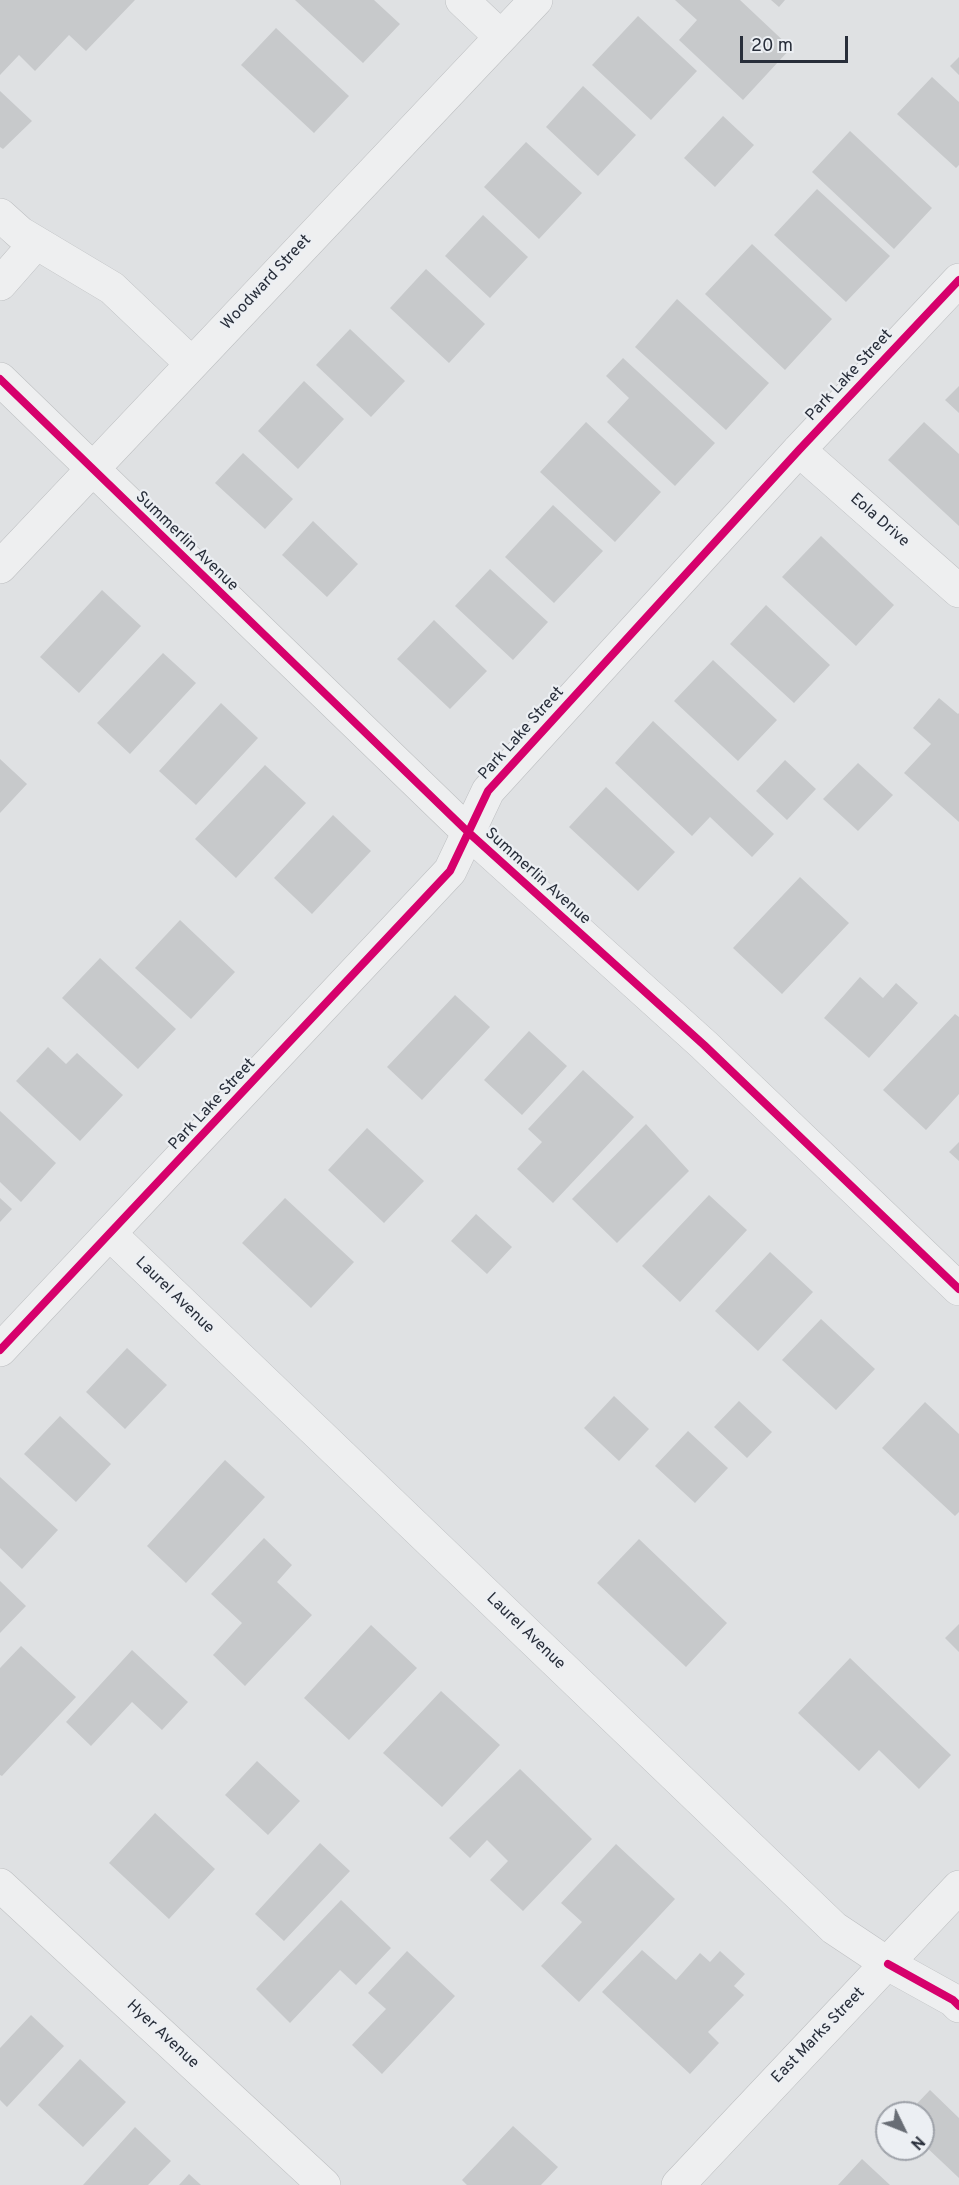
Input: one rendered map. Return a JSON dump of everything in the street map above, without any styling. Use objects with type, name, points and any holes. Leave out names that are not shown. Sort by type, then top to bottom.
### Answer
[{"type":"street","points":[[462,0],[501,37]]},
{"type":"street","name":"Woodward Street","points":[[0,567],[536,0]]},
{"type":"street","points":[[0,215],[20,234],[112,288],[191,363]]},
{"type":"street","points":[[0,284],[36,243]]},
{"type":"street","name":"Park Lake Street","points":[[0,1350],[450,871],[488,791],[799,450],[959,280]]},
{"type":"street","name":"Summerlin Avenue","points":[[0,379],[468,832],[704,1045],[959,1289]]},
{"type":"street","name":"Eola Drive","points":[[799,450],[959,591]]},
{"type":"street","name":"Laurel Avenue","points":[[110,1234],[834,1928],[888,1964],[953,2000],[959,2006]]},
{"type":"street","name":"Hyer Avenue","points":[[0,1885],[324,2185]]},
{"type":"street","name":"East Marks Street","points":[[678,2185],[959,1887]]},
{"type":"building","points":[[0,0],[135,0],[86,51],[69,35],[35,71],[19,55],[0,75]]},
{"type":"building","points":[[295,0],[374,0],[400,24],[363,63]]},
{"type":"building","points":[[675,0],[740,0],[791,48],[743,100],[679,40],[697,20]]},
{"type":"building","points":[[771,0],[785,0],[779,7]]},
{"type":"building","points":[[638,16],[697,71],[651,120],[592,65]]},
{"type":"building","points":[[276,28],[349,96],[314,133],[241,65]]},
{"type":"building","points":[[959,57],[959,75],[950,66]]},
{"type":"building","points":[[932,77],[959,102],[959,165],[956,168],[897,114]]},
{"type":"building","points":[[583,86],[636,135],[598,176],[546,127]]},
{"type":"building","points":[[0,91],[32,121],[3,149],[0,147]]},
{"type":"building","points":[[723,116],[754,145],[715,187],[684,158]]},
{"type":"building","points":[[850,131],[932,208],[894,249],[812,172]]},
{"type":"building","points":[[526,142],[582,193],[539,239],[484,187]]},
{"type":"building","points":[[817,189],[890,256],[846,302],[774,235]]},
{"type":"building","points":[[483,215],[528,257],[490,298],[445,256]]},
{"type":"building","points":[[752,244],[832,319],[785,370],[705,294]]},
{"type":"building","points":[[426,269],[485,324],[449,363],[390,308]]},
{"type":"building","points":[[677,299],[769,383],[726,430],[635,347]]},
{"type":"building","points":[[350,329],[405,381],[371,417],[316,365]]},
{"type":"building","points":[[623,358],[715,443],[675,486],[607,422],[629,398],[606,376]]},
{"type":"building","points":[[304,381],[344,419],[298,469],[258,431]]},
{"type":"building","points":[[959,386],[959,413],[945,400]]},
{"type":"building","points":[[586,422],[661,492],[615,542],[540,472]]},
{"type":"building","points":[[924,422],[959,454],[959,526],[888,460]]},
{"type":"building","points":[[243,453],[293,499],[265,529],[215,483]]},
{"type":"building","points":[[553,505],[603,551],[554,603],[505,557]]},
{"type":"building","points":[[313,521],[358,564],[327,597],[282,555]]},
{"type":"building","points":[[821,536],[894,605],[856,646],[782,577]]},
{"type":"building","points":[[490,569],[548,622],[513,660],[455,606]]},
{"type":"building","points":[[102,590],[141,626],[79,693],[40,657]]},
{"type":"building","points":[[766,605],[830,665],[794,703],[730,644]]},
{"type":"building","points":[[434,620],[487,671],[450,709],[397,659]]},
{"type":"building","points":[[163,653],[196,683],[130,754],[97,723]]},
{"type":"building","points":[[713,660],[777,720],[738,761],[674,701]]},
{"type":"building","points":[[939,698],[959,713],[959,822],[904,773],[931,744],[913,728]]},
{"type":"building","points":[[221,703],[258,738],[196,805],[159,771]]},
{"type":"building","points":[[653,721],[774,834],[752,857],[710,817],[692,836],[615,763]]},
{"type":"building","points":[[0,759],[27,784],[0,813]]},
{"type":"building","points":[[785,760],[816,789],[787,820],[756,791]]},
{"type":"building","points":[[858,763],[893,795],[858,831],[823,799]]},
{"type":"building","points":[[265,765],[306,803],[236,878],[195,839]]},
{"type":"building","points":[[606,787],[675,852],[638,891],[569,827]]},
{"type":"building","points":[[333,815],[371,851],[312,914],[274,878]]},
{"type":"building","points":[[800,877],[849,923],[782,994],[733,948]]},
{"type":"building","points":[[180,920],[235,972],[191,1019],[135,968]]},
{"type":"building","points":[[100,958],[176,1029],[138,1069],[62,998]]},
{"type":"building","points":[[860,977],[883,998],[896,983],[918,1003],[869,1058],[824,1018]]},
{"type":"building","points":[[455,995],[490,1027],[422,1100],[387,1067]]},
{"type":"building","points":[[955,1014],[959,1017],[959,1094],[926,1130],[883,1090]]},
{"type":"building","points":[[529,1031],[567,1066],[522,1115],[484,1080]]},
{"type":"building","points":[[48,1047],[66,1064],[77,1053],[123,1095],[80,1141],[16,1081]]},
{"type":"building","points":[[583,1070],[634,1117],[553,1203],[517,1169],[542,1142],[528,1129]]},
{"type":"building","points":[[0,1111],[56,1163],[21,1202],[0,1182]]},
{"type":"building","points":[[646,1124],[689,1171],[617,1243],[572,1199]]},
{"type":"building","points":[[367,1128],[424,1181],[384,1223],[328,1170]]},
{"type":"building","points":[[959,1142],[959,1161],[949,1152]]},
{"type":"building","points":[[709,1195],[747,1230],[680,1302],[642,1266]]},
{"type":"building","points":[[0,1198],[12,1209],[0,1222]]},
{"type":"building","points":[[285,1198],[354,1262],[311,1308],[242,1243]]},
{"type":"building","points":[[476,1214],[512,1247],[487,1274],[451,1241]]},
{"type":"building","points":[[770,1252],[813,1292],[758,1351],[715,1311]]},
{"type":"building","points":[[821,1319],[875,1369],[836,1410],[782,1360]]},
{"type":"building","points":[[127,1348],[167,1385],[125,1429],[86,1392]]},
{"type":"building","points":[[614,1396],[649,1429],[619,1461],[584,1428]]},
{"type":"building","points":[[739,1401],[772,1432],[747,1458],[714,1427]]},
{"type":"building","points":[[925,1402],[959,1434],[959,1512],[955,1516],[882,1448]]},
{"type":"building","points":[[60,1416],[111,1464],[76,1502],[24,1454]]},
{"type":"building","points":[[688,1431],[728,1468],[695,1503],[655,1466]]},
{"type":"building","points":[[225,1460],[265,1497],[186,1583],[147,1546]]},
{"type":"building","points":[[0,1477],[58,1530],[22,1569],[0,1548]]},
{"type":"building","points":[[264,1538],[292,1565],[277,1582],[312,1615],[245,1686],[213,1655],[242,1623],[211,1594]]},
{"type":"building","points":[[639,1539],[727,1623],[686,1667],[597,1583]]},
{"type":"building","points":[[0,1581],[26,1606],[0,1633]]},
{"type":"building","points":[[959,1624],[959,1652],[945,1638]]},
{"type":"building","points":[[371,1625],[417,1668],[349,1740],[304,1698]]},
{"type":"building","points":[[21,1646],[76,1697],[2,1776],[0,1775],[0,1668]]},
{"type":"building","points":[[132,1650],[188,1702],[162,1730],[132,1702],[91,1746],[66,1722]]},
{"type":"building","points":[[850,1658],[951,1755],[919,1789],[879,1750],[859,1771],[798,1713]]},
{"type":"building","points":[[441,1691],[500,1745],[442,1807],[383,1753]]},
{"type":"building","points":[[257,1761],[300,1801],[268,1835],[225,1795]]},
{"type":"building","points":[[520,1769],[592,1839],[523,1911],[490,1880],[508,1861],[487,1840],[470,1858],[449,1838]]},
{"type":"building","points":[[155,1813],[215,1869],[169,1919],[109,1863]]},
{"type":"building","points":[[320,1843],[350,1871],[284,1941],[255,1914]]},
{"type":"building","points":[[616,1844],[675,1899],[579,2002],[541,1966],[582,1922],[561,1903]]},
{"type":"building","points":[[341,1900],[391,1948],[356,1985],[340,1970],[290,2023],[256,1989]]},
{"type":"building","points":[[642,1950],[676,1980],[700,1953],[710,1962],[720,1951],[745,1974],[734,1986],[744,1995],[708,2032],[719,2043],[690,2074],[602,1992]]},
{"type":"building","points":[[407,1951],[455,1996],[382,2074],[352,2045],[386,2009],[368,1993]]},
{"type":"building","points":[[31,2015],[64,2046],[7,2107],[0,2100],[0,2048]]},
{"type":"building","points":[[80,2059],[126,2102],[83,2147],[38,2105]]},
{"type":"building","points":[[930,2090],[959,2118],[959,2178],[935,2155],[935,2101],[919,2101]]},
{"type":"building","points":[[513,2126],[558,2167],[541,2185],[467,2185],[462,2180]]},
{"type":"building","points":[[135,2127],[171,2161],[148,2185],[83,2185]]},
{"type":"building","points":[[862,2159],[890,2185],[838,2185]]},
{"type":"building","points":[[189,2174],[201,2185],[179,2185]]},
{"type":"cycle path","points":[[0,1350],[450,871],[488,791],[799,450],[959,280]]},
{"type":"cycle path","points":[[0,379],[468,832],[704,1045],[959,1289]]},
{"type":"cycle path","points":[[888,1964],[953,2000],[959,2006]]}]
